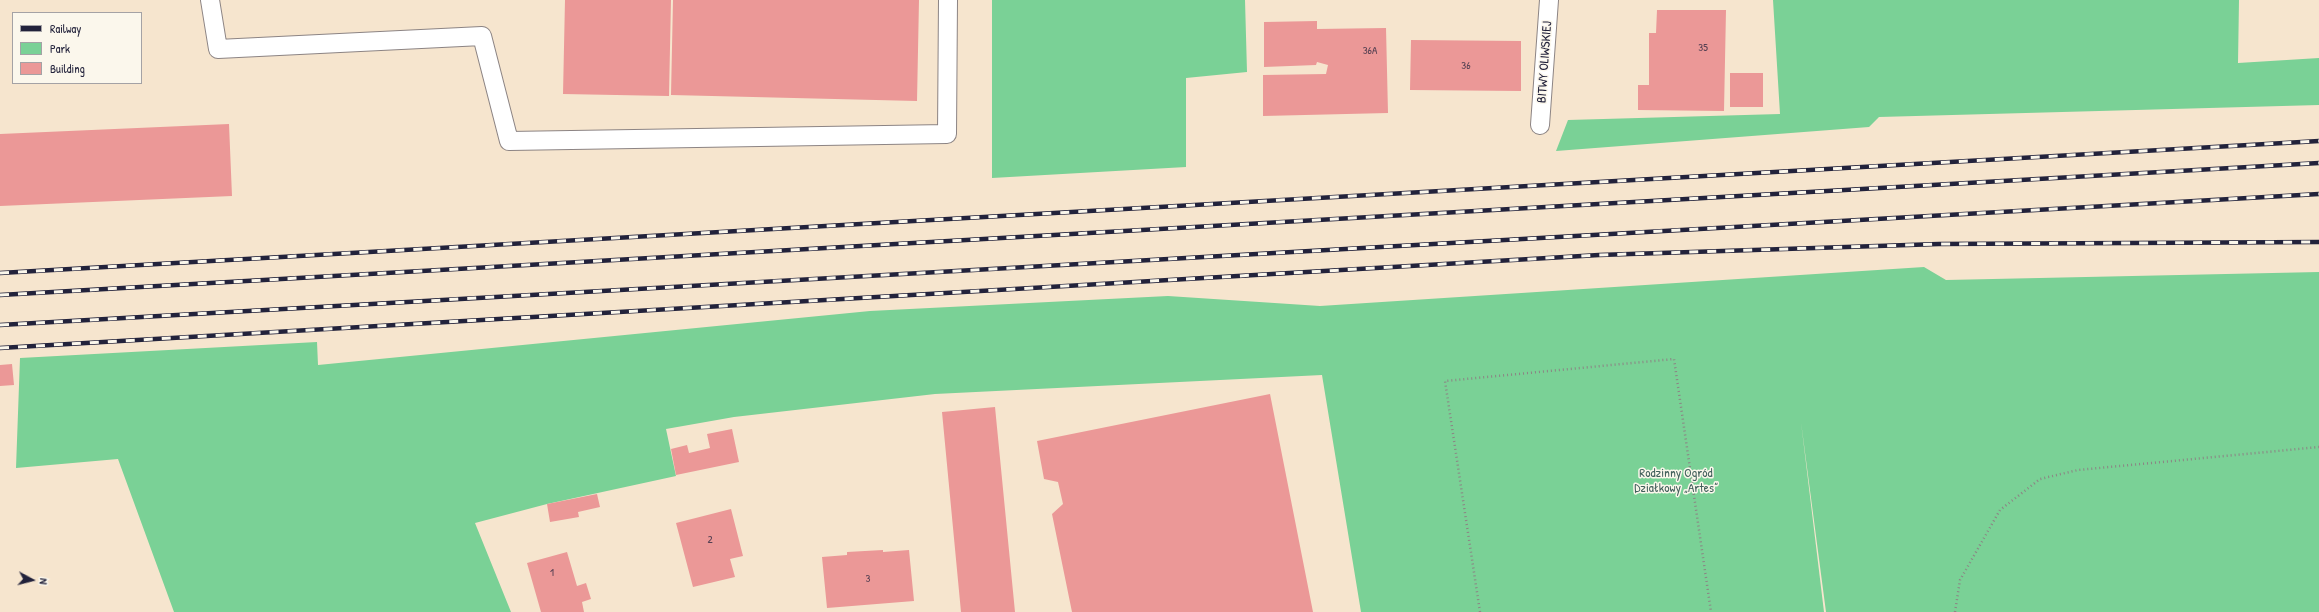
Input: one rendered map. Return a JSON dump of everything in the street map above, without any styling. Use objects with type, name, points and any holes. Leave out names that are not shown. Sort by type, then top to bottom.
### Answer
[{"type":"lane","points":[[210,0],[218,49],[482,36],[509,141],[947,134],[948,0]]},
{"type":"lane","name":"BITWY OLIWSKIEJ","points":[[1540,125],[1549,0]]},
{"type":"path","points":[[1480,612],[1445,381],[1674,358],[1711,612]]},
{"type":"path","points":[[1955,612],[1960,580],[2000,510],[2040,479],[2078,470],[2319,447]]},
{"type":"green space","points":[[992,0],[1245,0],[1247,72],[1186,78],[1186,167],[992,178]]},
{"type":"green space","points":[[1773,0],[2239,0],[2238,63],[2319,58],[2319,105],[1879,117],[1869,127],[1556,151],[1568,120],[1780,114]]},
{"type":"green space","name":"Rodzinny Ogród Działkowy „Artes”","points":[[1924,267],[1946,280],[2319,272],[2319,612],[1826,612],[1801,422],[1824,612],[1361,612],[1322,375],[935,394],[734,417],[666,429],[676,476],[547,504],[475,523],[511,612],[174,612],[118,459],[16,468],[20,358],[317,342],[318,365],[870,311],[1168,296],[1320,306]]},
{"type":"building","points":[[565,0],[671,0],[669,96],[563,94]]},
{"type":"building","points":[[673,0],[919,0],[917,101],[671,95]]},
{"type":"building","points":[[1657,10],[1726,10],[1724,111],[1638,110],[1638,85],[1649,85],[1649,33],[1656,33]]},
{"type":"building","points":[[1317,21],[1317,29],[1386,28],[1388,113],[1263,116],[1263,75],[1326,74],[1328,65],[1317,62],[1316,65],[1264,67],[1264,22]]},
{"type":"building","points":[[1411,40],[1521,41],[1521,91],[1410,90]]},
{"type":"building","points":[[1730,73],[1763,73],[1763,107],[1730,107]]},
{"type":"building","points":[[229,124],[232,196],[0,206],[0,134]]},
{"type":"building","points":[[12,364],[14,385],[0,386],[0,365]]},
{"type":"building","points":[[1270,394],[1313,612],[1072,612],[1052,514],[1063,504],[1058,482],[1044,479],[1037,441]]},
{"type":"building","points":[[995,407],[1015,612],[961,612],[942,412]]},
{"type":"building","points":[[732,429],[739,462],[676,475],[671,449],[687,445],[689,453],[710,448],[707,434]]},
{"type":"building","points":[[597,494],[600,507],[578,512],[579,517],[550,522],[547,504]]},
{"type":"building","points":[[731,509],[743,556],[730,559],[735,577],[693,587],[676,523]]},
{"type":"building","points":[[883,550],[883,552],[909,550],[914,601],[827,608],[822,557],[847,555],[847,552]]},
{"type":"building","points":[[567,552],[577,586],[586,583],[591,599],[582,602],[584,612],[541,612],[527,563]]},
{"type":"railway","points":[[0,273],[2319,141]]},
{"type":"railway","points":[[0,295],[2319,163]]},
{"type":"railway","points":[[0,325],[2319,194]]},
{"type":"railway","points":[[0,348],[1599,255],[1939,244],[2319,242]]}]
